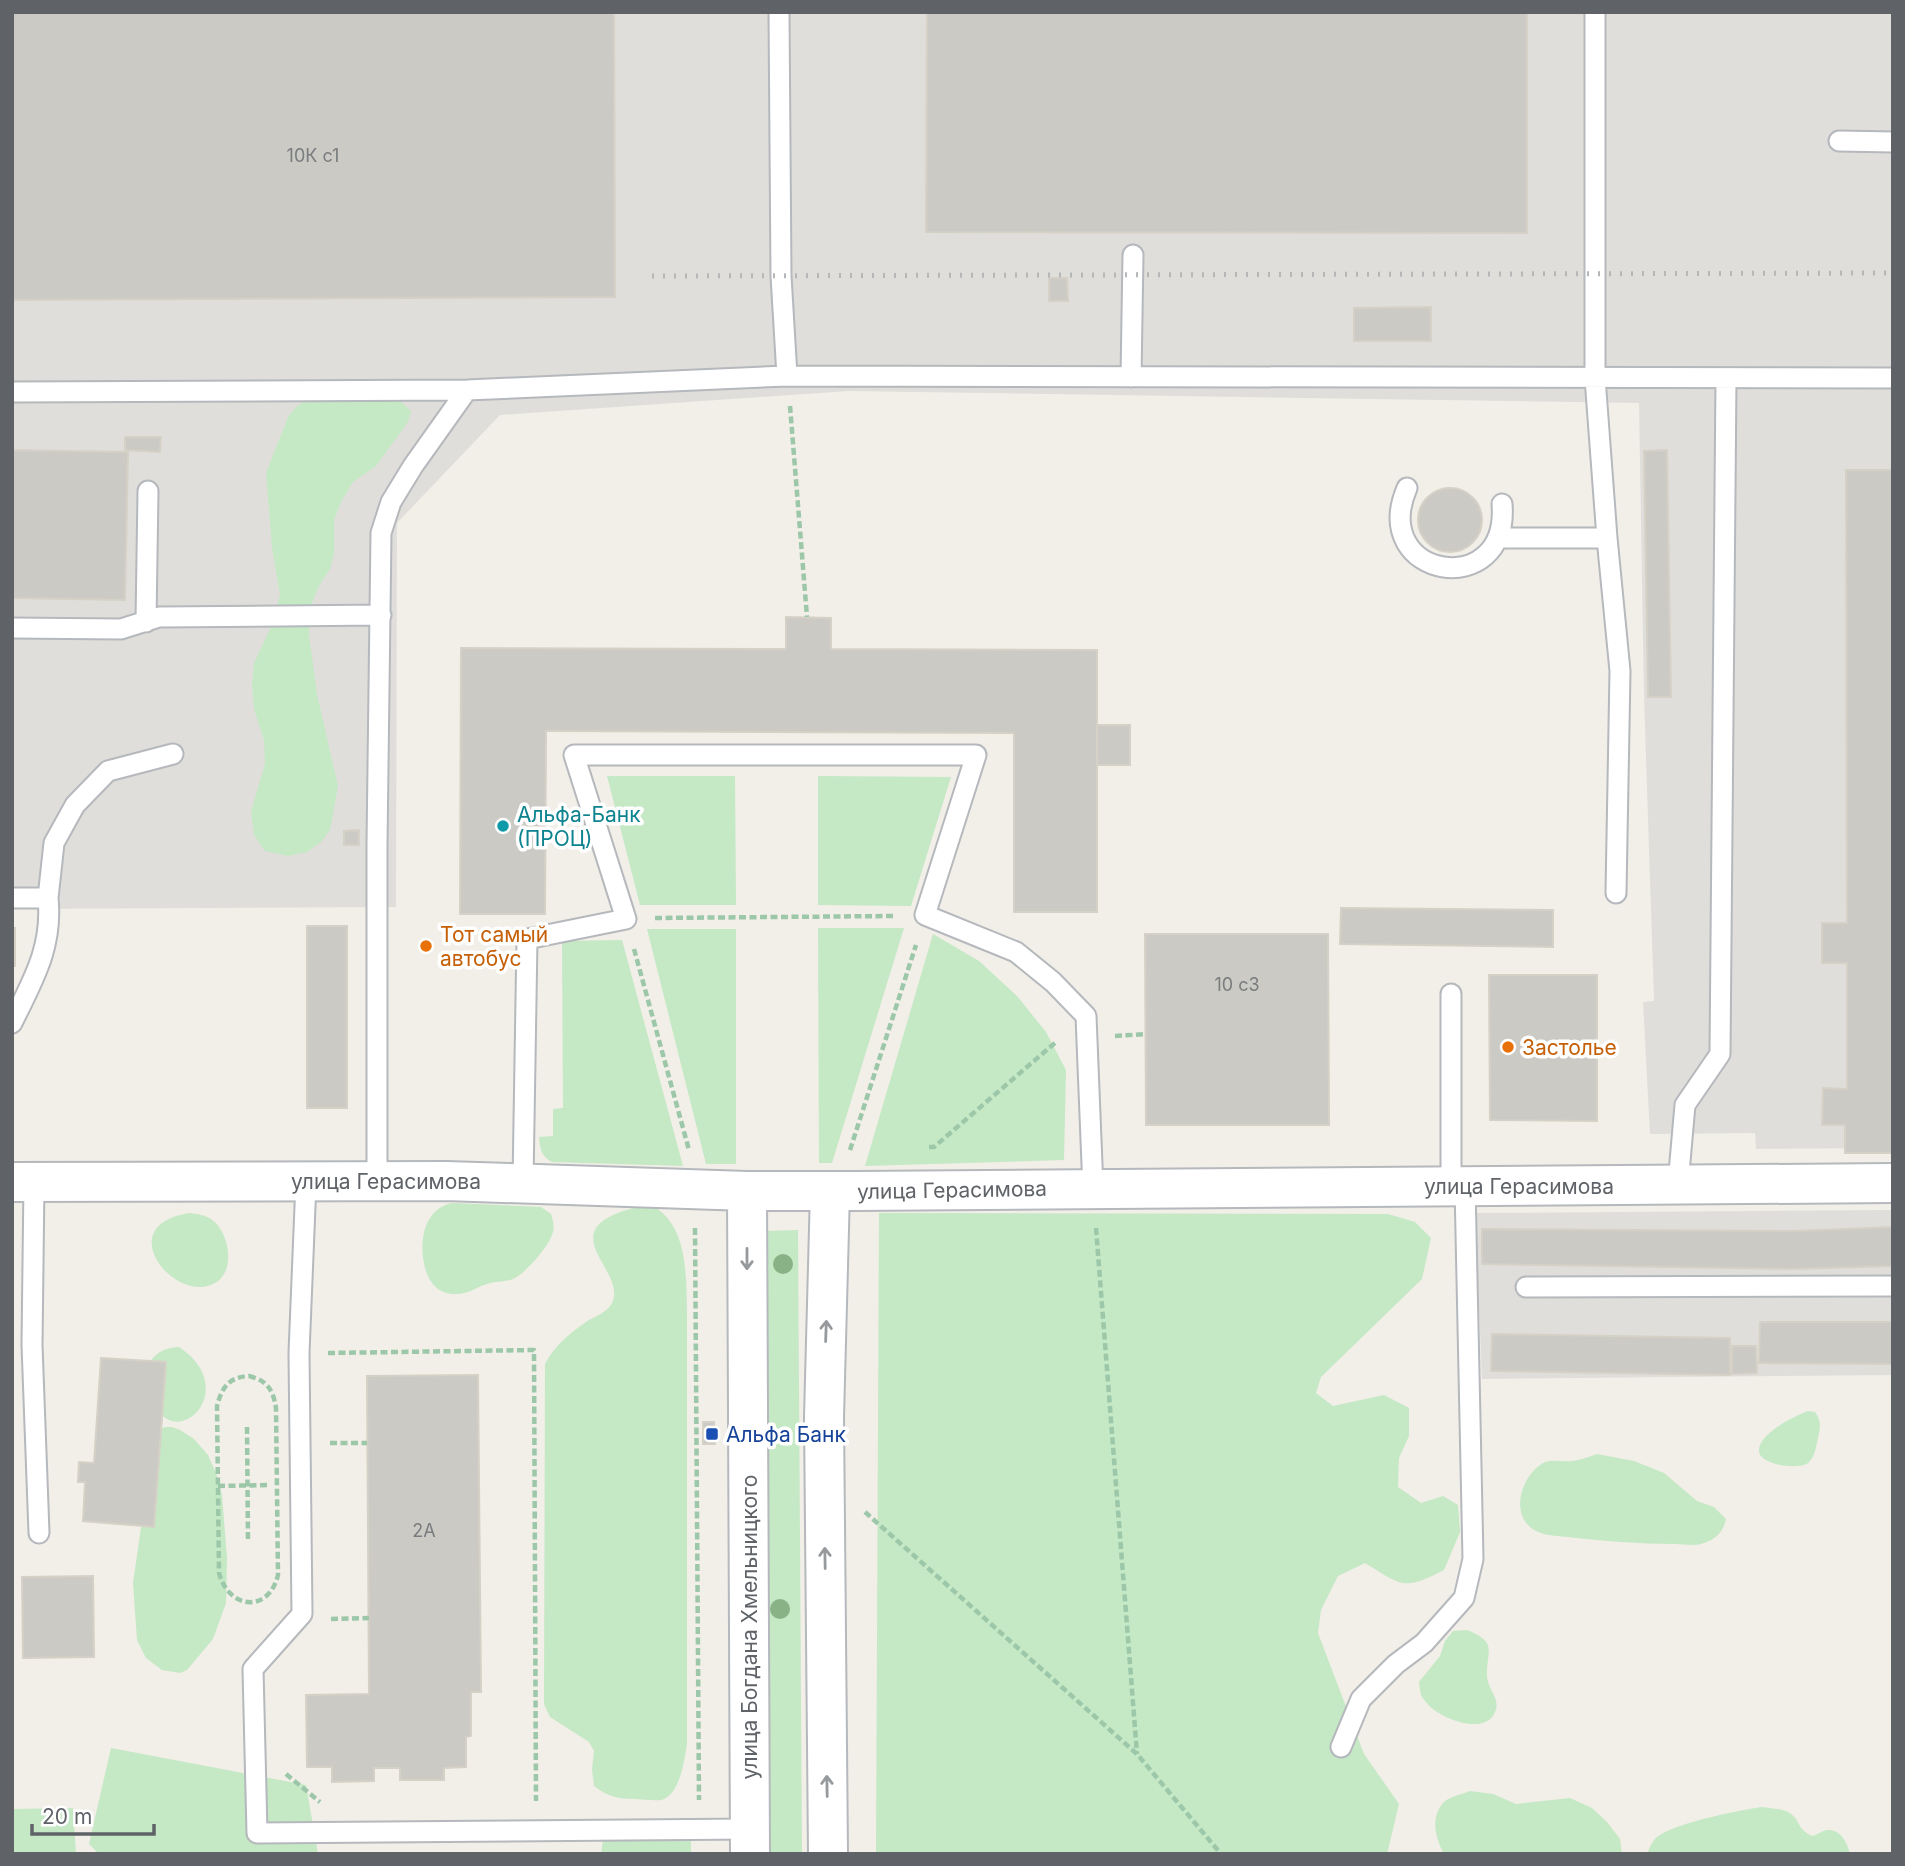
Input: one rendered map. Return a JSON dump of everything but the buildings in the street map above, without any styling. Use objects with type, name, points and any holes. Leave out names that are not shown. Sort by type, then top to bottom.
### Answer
[{"type":"street","name":"улица Герасимова","points":[[23,1182],[523,1182],[747,1191],[830,1191],[1893,1182]]},
{"type":"street","name":"улица Богдана Хмельницкого","points":[[747,1191],[750,1842]]},
{"type":"street","points":[[828,1854],[824,1417],[830,1191]]},
{"type":"lane","points":[[779,12],[781,276],[787,376]]},
{"type":"lane","points":[[1595,12],[1595,378],[1620,671],[1616,893]]},
{"type":"lane","points":[[1839,141],[1893,142]]},
{"type":"lane","points":[[1131,377],[1133,255]]},
{"type":"lane","points":[[12,392],[467,390],[787,376],[1893,378]]},
{"type":"lane","points":[[1678,1184],[1685,1105],[1720,1054],[1726,379]]},
{"type":"lane","points":[[377,1181],[377,845],[382,533],[391,502],[467,390]]},
{"type":"lane","points":[[1407,488],[1399,520],[1403,537],[1411,551],[1424,562],[1441,568],[1458,569],[1475,563],[1489,553],[1499,538],[1503,521],[1502,504]]},
{"type":"lane","points":[[146,622],[148,491]]},
{"type":"lane","points":[[1499,538],[1607,538]]},
{"type":"lane","points":[[12,628],[121,629],[159,617],[381,615]]},
{"type":"lane","points":[[12,1023],[43,956],[48,931],[48,898],[54,843],[75,805],[108,771],[173,754]]},
{"type":"lane","points":[[523,1182],[527,939],[626,919],[574,755],[975,755],[925,915],[1016,952],[1053,982],[1086,1016],[1093,1189]]},
{"type":"lane","points":[[12,898],[48,898]]},
{"type":"lane","points":[[1341,1747],[1361,1699],[1396,1664],[1424,1643],[1464,1598],[1474,1559],[1451,994]]},
{"type":"lane","points":[[23,1182],[38,1534]]},
{"type":"lane","points":[[306,1182],[299,1353],[302,1614],[253,1669],[257,1833],[698,1830],[750,1842]]},
{"type":"lane","points":[[1526,1287],[1893,1286]]},
{"type":"path","points":[[787,376],[807,617]]},
{"type":"path","points":[[698,1830],[695,1188],[693,1165],[626,919],[925,915],[848,1156]]},
{"type":"path","points":[[920,1147],[934,1147],[1086,1016]]},
{"type":"path","points":[[1113,1036],[1146,1034]]},
{"type":"path","points":[[851,1147],[865,1147]]},
{"type":"path","points":[[1093,1189],[1137,1754]]},
{"type":"path","points":[[299,1353],[534,1350],[536,1808]]},
{"type":"path","points":[[249,1376],[267,1384],[274,1394],[278,1575],[276,1585],[264,1598],[247,1601],[230,1596],[225,1589],[219,1573],[218,1486],[217,1406],[220,1393],[228,1381],[249,1376]]},
{"type":"path","points":[[247,1427],[248,1540]]},
{"type":"path","points":[[321,1444],[367,1443]]},
{"type":"path","points":[[218,1486],[277,1485]]},
{"type":"path","points":[[856,1505],[1137,1754],[1221,1854]]},
{"type":"path","points":[[321,1620],[369,1618]]},
{"type":"shaded area","points":[[12,12],[1893,12],[1893,1148],[1756,1149],[1755,1133],[1650,1134],[1643,1002],[1654,1001],[1644,697],[1639,403],[849,391],[500,415],[397,523],[396,907],[12,909]]},
{"type":"shaded area","points":[[1893,1210],[1893,1375],[1482,1379],[1475,1213]]},
{"type":"green space","points":[[375,397],[401,402],[411,411],[408,422],[376,466],[353,482],[341,502],[334,520],[334,553],[330,569],[309,610],[309,635],[317,694],[338,786],[330,830],[321,842],[307,852],[288,856],[265,851],[254,835],[251,811],[265,764],[264,740],[254,709],[254,663],[272,625],[280,595],[272,548],[266,473],[288,417],[306,400]]},
{"type":"green space","points":[[607,776],[735,776],[736,905],[640,905]]},
{"type":"green space","points":[[818,776],[951,777],[911,906],[818,905]]},
{"type":"green space","points":[[818,928],[904,928],[832,1163],[819,1163]]},
{"type":"green space","points":[[647,929],[736,929],[736,1164],[706,1164]]},
{"type":"green space","points":[[933,934],[979,961],[1017,996],[1046,1032],[1066,1070],[1064,1160],[865,1166]]},
{"type":"green space","points":[[622,940],[683,1166],[552,1162],[543,1155],[541,1149],[539,1137],[553,1136],[553,1109],[563,1108],[562,941]]},
{"type":"green space","points":[[452,1203],[541,1207],[551,1214],[553,1232],[536,1260],[513,1279],[490,1283],[461,1294],[446,1293],[431,1282],[424,1263],[423,1242],[431,1217],[442,1207]]},
{"type":"green space","points":[[650,1204],[672,1224],[678,1237],[685,1266],[687,1312],[687,1743],[677,1784],[673,1792],[661,1800],[617,1798],[594,1786],[594,1751],[589,1742],[550,1717],[544,1704],[545,1364],[563,1340],[604,1312],[612,1303],[614,1290],[595,1249],[593,1236],[599,1224],[617,1213]]},
{"type":"green space","points":[[190,1213],[211,1219],[217,1224],[228,1249],[224,1275],[218,1281],[202,1287],[186,1284],[170,1275],[158,1262],[152,1247],[154,1233],[166,1221]]},
{"type":"green space","points":[[879,1213],[1388,1214],[1415,1222],[1431,1238],[1422,1279],[1321,1377],[1316,1393],[1333,1406],[1384,1395],[1409,1408],[1409,1436],[1399,1458],[1398,1487],[1421,1503],[1443,1496],[1458,1505],[1460,1532],[1444,1570],[1420,1581],[1403,1583],[1365,1563],[1338,1576],[1321,1610],[1318,1633],[1364,1754],[1399,1804],[1387,1854],[876,1854]]},
{"type":"green space","points":[[798,1230],[802,1854],[764,1854],[765,1231]]},
{"type":"green space","points":[[179,1347],[196,1362],[204,1378],[205,1393],[201,1406],[192,1416],[181,1421],[170,1420],[159,1412],[145,1370],[158,1353]]},
{"type":"green space","points":[[1808,1411],[1815,1412],[1820,1425],[1815,1452],[1808,1463],[1796,1466],[1780,1465],[1761,1456],[1760,1445],[1770,1432]]},
{"type":"green space","points":[[165,1427],[180,1430],[194,1439],[208,1455],[222,1495],[227,1558],[226,1603],[213,1639],[187,1670],[180,1673],[162,1670],[146,1658],[137,1640],[133,1583],[155,1431]]},
{"type":"green space","points":[[1597,1454],[1634,1461],[1664,1473],[1697,1501],[1714,1507],[1726,1519],[1723,1528],[1710,1540],[1691,1545],[1554,1536],[1530,1527],[1520,1509],[1520,1498],[1523,1487],[1536,1468],[1548,1461],[1572,1461]]},
{"type":"green space","points":[[1467,1630],[1483,1639],[1489,1648],[1487,1677],[1496,1707],[1490,1719],[1482,1723],[1461,1722],[1440,1714],[1424,1700],[1420,1691],[1419,1682],[1440,1656],[1445,1641],[1453,1631]]},
{"type":"green space","points":[[111,1748],[306,1785],[318,1854],[99,1854],[89,1844]]},
{"type":"green space","points":[[1470,1791],[1493,1794],[1516,1804],[1570,1798],[1592,1808],[1607,1822],[1620,1839],[1622,1854],[1444,1854],[1436,1834],[1437,1814],[1444,1802]]},
{"type":"green space","points":[[1762,1807],[1789,1813],[1804,1831],[1812,1836],[1826,1830],[1837,1832],[1846,1842],[1850,1854],[1647,1854],[1655,1839],[1675,1828],[1706,1818]]},
{"type":"green space","points":[[73,1808],[76,1854],[12,1854],[12,1809]]},
{"type":"green space","points":[[604,1833],[691,1840],[691,1854],[601,1854]]},
{"type":"railway","points":[[652,276],[1893,273]]},
{"type":"place","name":"Альфа-Банк (ПРОЦ)","points":[[503,826]]},
{"type":"place","name":"Тот самый автобус","points":[[426,946]]},
{"type":"place","name":"Застолье","points":[[1508,1047]]},
{"type":"place","name":"Альфа Банк","points":[[712,1434]]}]
